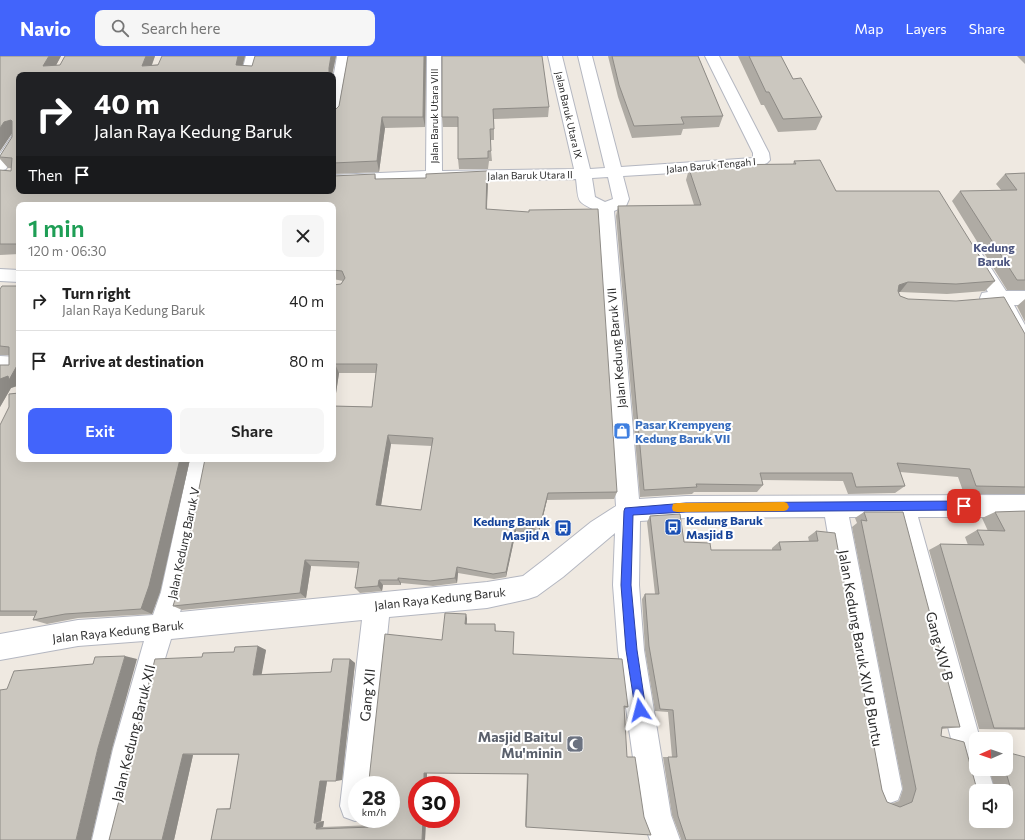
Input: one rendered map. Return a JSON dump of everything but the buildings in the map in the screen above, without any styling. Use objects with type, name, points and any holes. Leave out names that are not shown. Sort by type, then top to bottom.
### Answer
[{"type":"street","points":[[249,72],[253,56]]},
{"type":"street","points":[[336,100],[344,56]]},
{"type":"street","name":"Jalan Baruk Utara VIII","points":[[434,56],[434,176]]},
{"type":"street","name":"Jalan Baruk Utara IX","points":[[555,56],[583,174]]},
{"type":"street","points":[[583,174],[587,200],[605,208],[621,200],[616,172],[584,56]]},
{"type":"street","name":"Jalan Baruk Tengah I","points":[[616,172],[756,163],[762,160],[761,153],[712,56]]},
{"type":"street","points":[[4,171],[16,143]]},
{"type":"street","name":"Jalan Baruk Utara II","points":[[336,180],[616,172]]},
{"type":"street","name":"Jalan Kedung Baruk VII","points":[[605,208],[628,511],[626,585],[631,650],[656,815],[665,840]]},
{"type":"street","points":[[968,244],[1001,298],[1025,343]]},
{"type":"street","points":[[0,275],[16,276]]},
{"type":"street","points":[[970,300],[1025,298]]},
{"type":"street","points":[[0,364],[16,365]]},
{"type":"street","name":"Jalan Kedung Baruk V","points":[[162,627],[174,592],[199,462]]},
{"type":"street","name":"Jalan Kedung Baruk XIV B Buntu","points":[[834,506],[886,789]]},
{"type":"street","name":"Gang XIV B","points":[[903,506],[978,784]]},
{"type":"street","name":"Jalan Raya Kedung Baruk","points":[[0,646],[78,633],[162,627],[487,595],[528,587],[554,568],[599,530],[628,511],[686,507],[1025,506]]},
{"type":"street","name":"Gang XII","points":[[358,776],[377,606]]},
{"type":"street","name":"Jalan Kedung Baruk XII","points":[[107,840],[127,749],[162,627]]},
{"type":"slow traffic","points":[[677,508],[784,507]]},
{"type":"place","name":"Pasar Krempyeng Kedung Baruk VII","points":[[622,431]]},
{"type":"place","name":"Kedung Baruk Masjid B","points":[[673,527]]},
{"type":"place","name":"Kedung Baruk Masjid A","points":[[563,528]]},
{"type":"place","name":"Masjid Baitul Mu'minin","points":[[575,744]]},
{"type":"district","name":"Kedung Baruk","points":[[994,254]]},
{"type":"route","points":[[640,710],[631,650],[626,585],[628,511],[686,507],[964,506]]}]
